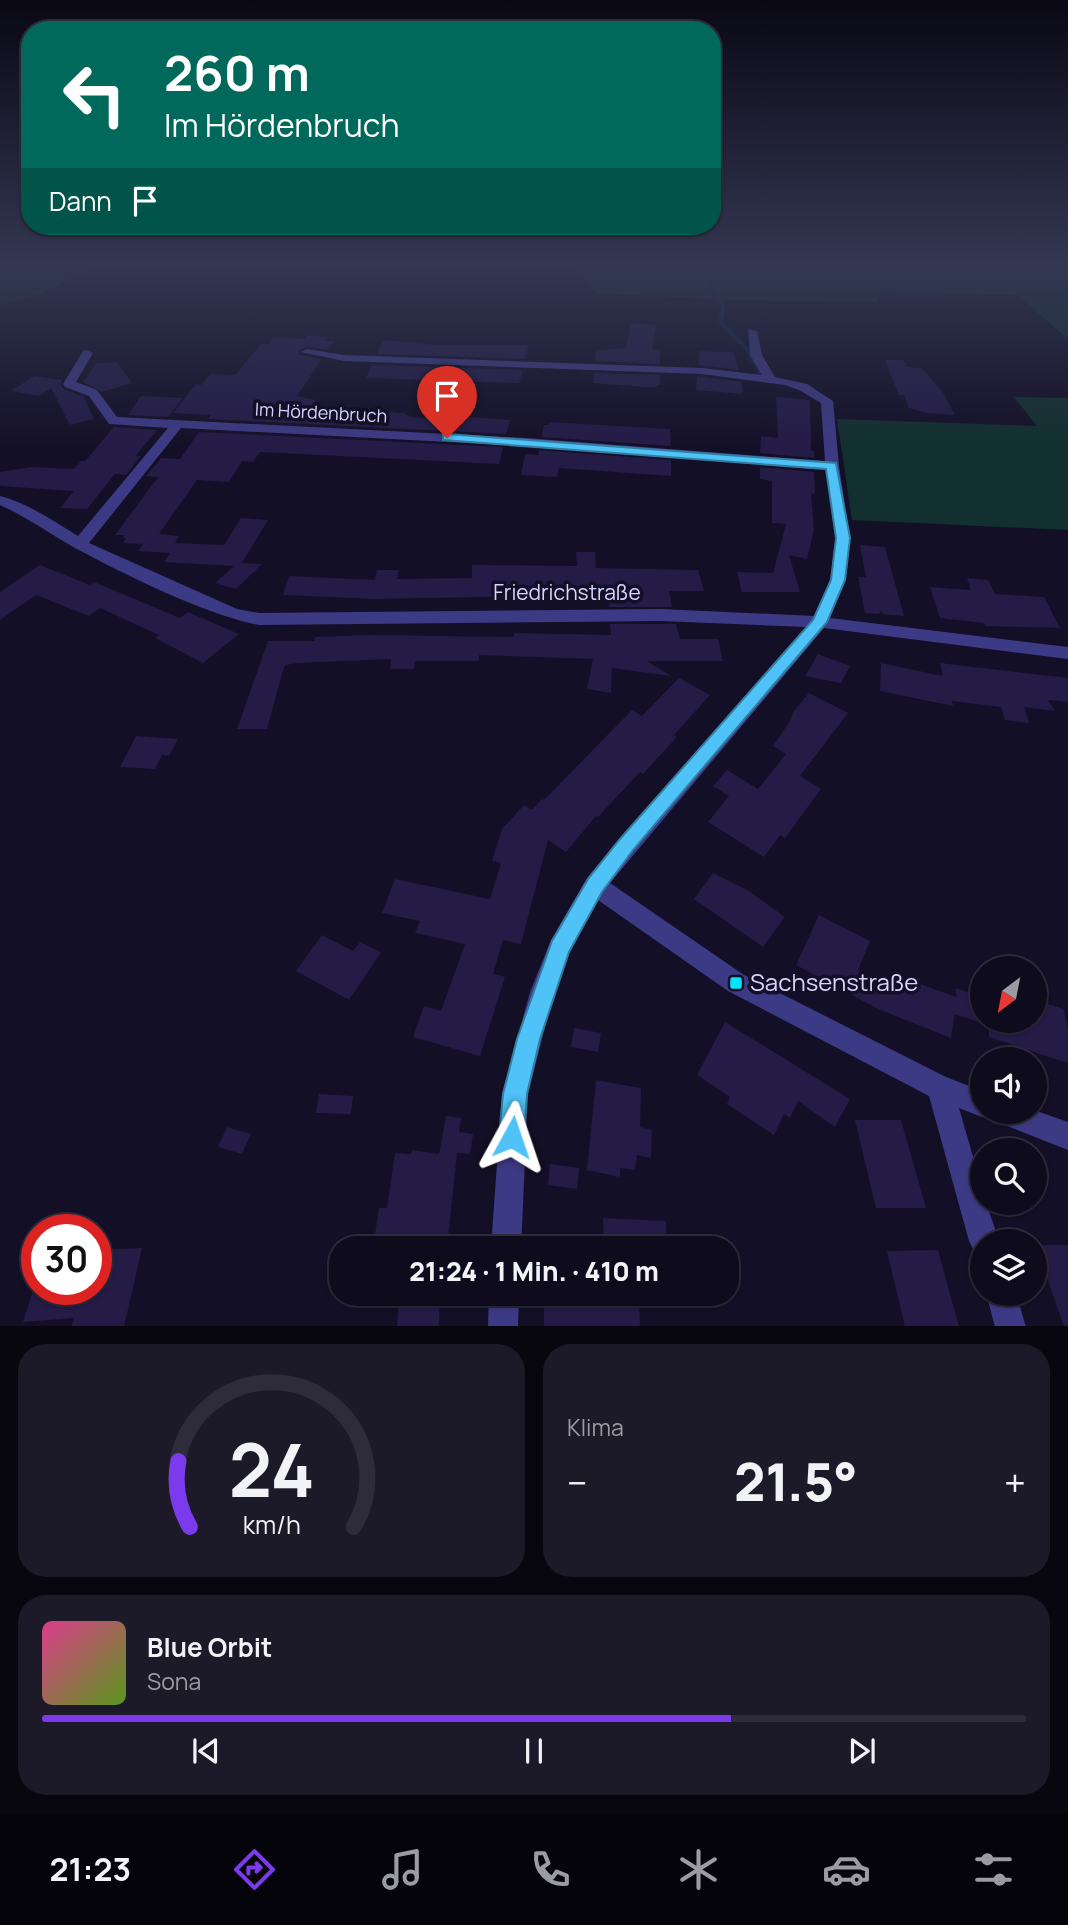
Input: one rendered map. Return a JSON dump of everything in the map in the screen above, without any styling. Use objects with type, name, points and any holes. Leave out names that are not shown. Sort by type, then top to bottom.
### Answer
[{"type":"street","points":[[752,331],[757,355],[770,379]]},
{"type":"street","points":[[307,352],[344,358],[688,370],[770,379],[803,387],[827,401],[832,466],[843,538],[838,580],[820,622],[635,834],[595,886],[559,948],[528,1039],[515,1094],[507,1236]]},
{"type":"street","name":"Im Hördenbruch","points":[[87,353],[69,384],[93,393],[113,421],[526,442],[832,466]]},
{"type":"street","points":[[80,544],[178,424]]},
{"type":"street","name":"Friedrichstraße","points":[[0,500],[28,512],[80,544],[233,614],[259,619],[661,615],[820,622],[1068,653]]},
{"type":"street","points":[[595,886],[736,983],[940,1088],[970,1099]]},
{"type":"street","points":[[940,1088],[980,1229]]},
{"type":"street","points":[[1036,1124],[1068,1136]]},
{"type":"street","points":[[503,1326],[504,1306]]},
{"type":"street","points":[[1005,1306],[1011,1326]]},
{"type":"green space","points":[[1053,326],[1068,326],[1068,339]]},
{"type":"green space","points":[[1014,397],[1068,398],[1068,530],[852,520],[837,419],[1037,426]]},
{"type":"building","points":[[630,326],[656,326],[652,350],[660,350],[660,364],[595,361],[596,352],[599,350],[626,348]]},
{"type":"building","points":[[307,335],[328,337],[325,341],[334,341],[328,350],[307,346],[298,351],[300,355],[322,359],[297,396],[315,400],[314,406],[404,413],[410,417],[428,418],[429,414],[510,420],[506,434],[208,419],[211,415],[173,413],[196,384],[201,385],[210,374],[235,375],[261,344],[269,344],[273,338],[304,339]]},
{"type":"building","points":[[388,340],[434,345],[529,345],[525,359],[377,354],[382,342]]},
{"type":"building","points":[[699,351],[733,352],[739,370],[698,365]]},
{"type":"building","points":[[885,360],[903,360],[907,367],[921,368],[942,391],[955,415],[927,413],[909,408],[904,395],[899,395]]},
{"type":"building","points":[[117,362],[132,383],[102,392],[83,382],[96,363]]},
{"type":"building","points":[[372,365],[523,370],[519,383],[366,378]]},
{"type":"building","points":[[594,373],[660,375],[660,385],[657,385],[657,388],[593,383]]},
{"type":"building","points":[[34,376],[62,380],[64,389],[84,397],[94,419],[70,425],[51,388],[39,396],[11,391]]},
{"type":"building","points":[[697,376],[741,382],[743,394],[696,390]]},
{"type":"building","points":[[141,396],[183,398],[168,417],[128,415]]},
{"type":"building","points":[[776,397],[810,400],[811,451],[814,451],[814,458],[760,453],[761,436],[778,438]]},
{"type":"building","points":[[549,422],[670,429],[671,446],[542,437],[544,425]]},
{"type":"building","points":[[114,427],[157,430],[138,453],[136,456],[141,456],[126,475],[115,474],[87,509],[60,508],[74,491],[0,486],[0,472],[32,467],[74,469],[81,461],[85,461]]},
{"type":"building","points":[[199,432],[503,447],[499,464],[260,452],[253,462],[242,461],[229,482],[197,480],[159,534],[179,536],[175,543],[224,545],[241,518],[268,520],[242,563],[262,564],[236,589],[215,583],[234,566],[164,562],[170,553],[138,551],[143,544],[123,543],[125,535],[115,535],[158,477],[146,476],[161,458],[180,459]]},
{"type":"building","points":[[539,450],[671,460],[671,476],[559,468],[557,477],[521,475],[525,454],[538,455]]},
{"type":"building","points":[[760,467],[814,472],[815,494],[811,493],[814,530],[807,559],[789,555],[800,592],[742,592],[737,572],[773,573],[786,524],[772,523],[772,481],[760,479]]},
{"type":"building","points":[[860,545],[885,547],[904,616],[882,614],[882,609],[879,614],[865,613],[858,577],[866,577]]},
{"type":"building","points":[[576,552],[595,552],[596,568],[698,570],[704,591],[669,591],[672,607],[609,607],[608,597],[587,595],[375,599],[283,595],[289,576],[375,580],[377,570],[399,570],[397,579],[472,578],[472,565],[577,566]]},
{"type":"building","points":[[40,565],[90,585],[94,582],[180,618],[188,612],[239,634],[203,663],[155,638],[159,635],[100,608],[89,616],[36,595],[0,620],[0,592]]},
{"type":"building","points":[[967,578],[988,580],[995,594],[1044,597],[1060,628],[985,626],[984,623],[940,618],[930,587],[971,590]]},
{"type":"building","points":[[610,624],[676,624],[680,639],[718,639],[723,661],[647,661],[671,676],[612,668],[611,693],[587,689],[593,659],[479,655],[479,661],[415,661],[414,669],[390,669],[391,659],[297,663],[286,665],[283,670],[267,729],[237,729],[268,641],[314,641],[315,637],[370,635],[611,635]]},
{"type":"building","points":[[818,654],[850,666],[841,683],[805,676]]},
{"type":"building","points":[[881,663],[943,676],[940,663],[1068,678],[1068,702],[1048,700],[1055,711],[1024,707],[1029,723],[1005,720],[1001,707],[952,701],[953,706],[880,691]]},
{"type":"building","points":[[679,678],[710,695],[674,735],[677,737],[643,774],[640,772],[598,817],[596,816],[566,852],[548,840],[521,944],[503,940],[493,974],[505,977],[480,1056],[413,1037],[424,1006],[441,1011],[465,944],[415,933],[420,921],[382,913],[395,879],[490,899],[501,863],[492,861],[502,829],[524,805],[532,810],[544,800],[632,710],[642,716]]},
{"type":"building","points":[[809,693],[848,713],[800,776],[821,789],[785,838],[780,835],[764,857],[708,822],[729,796],[713,786],[727,770],[758,789],[786,754],[773,746],[793,712]]},
{"type":"building","points":[[136,736],[178,739],[169,756],[162,755],[155,769],[120,767]]},
{"type":"building","points":[[713,873],[749,891],[785,917],[763,947],[694,899]]},
{"type":"building","points":[[819,915],[870,941],[858,970],[894,990],[896,975],[956,997],[956,988],[970,993],[970,1019],[955,1014],[951,1038],[878,1009],[796,965]]},
{"type":"building","points":[[322,935],[353,951],[360,942],[381,952],[349,1000],[296,971]]},
{"type":"building","points":[[1047,1004],[1064,1009],[1068,1031],[1068,1063],[1047,1056],[1047,1047],[1019,1047],[989,1037],[989,1033],[1047,1033]]},
{"type":"building","points":[[725,1022],[850,1099],[835,1127],[798,1101],[790,1118],[784,1114],[774,1135],[727,1104],[730,1097],[697,1075]]},
{"type":"building","points":[[574,1028],[601,1033],[598,1052],[571,1047]]},
{"type":"building","points":[[596,1080],[641,1088],[640,1127],[652,1130],[651,1158],[637,1155],[635,1170],[620,1168],[620,1177],[587,1170]]},
{"type":"building","points":[[319,1094],[353,1096],[351,1114],[316,1113]]},
{"type":"building","points":[[446,1116],[461,1118],[459,1132],[473,1134],[470,1154],[457,1153],[448,1236],[375,1236],[379,1208],[387,1208],[395,1153],[411,1154],[412,1150],[439,1154]]},
{"type":"building","points":[[855,1120],[901,1120],[926,1208],[876,1208]]},
{"type":"building","points":[[227,1127],[251,1134],[242,1154],[218,1147]]},
{"type":"building","points":[[550,1164],[579,1168],[577,1189],[548,1185]]},
{"type":"building","points":[[603,1218],[666,1221],[667,1236],[604,1236]]},
{"type":"building","points":[[1047,1245],[1068,1245],[1068,1326],[1064,1326],[1047,1277]]},
{"type":"building","points":[[142,1248],[124,1326],[71,1326],[74,1318],[23,1322],[28,1305],[112,1305],[112,1249]]},
{"type":"building","points":[[938,1250],[959,1326],[905,1326],[887,1251]]},
{"type":"building","points":[[398,1306],[440,1306],[439,1326],[397,1326]]},
{"type":"building","points":[[544,1306],[639,1306],[640,1326],[544,1326]]},
{"type":"waterway","points":[[725,326],[747,349],[760,373]]},
{"type":"place","name":"Sachsenstraße","points":[[736,983]]},
{"type":"route","points":[[447,438],[832,466],[843,538],[838,580],[820,622],[626,845],[595,886],[559,948],[528,1039],[515,1094],[512,1137]]}]
